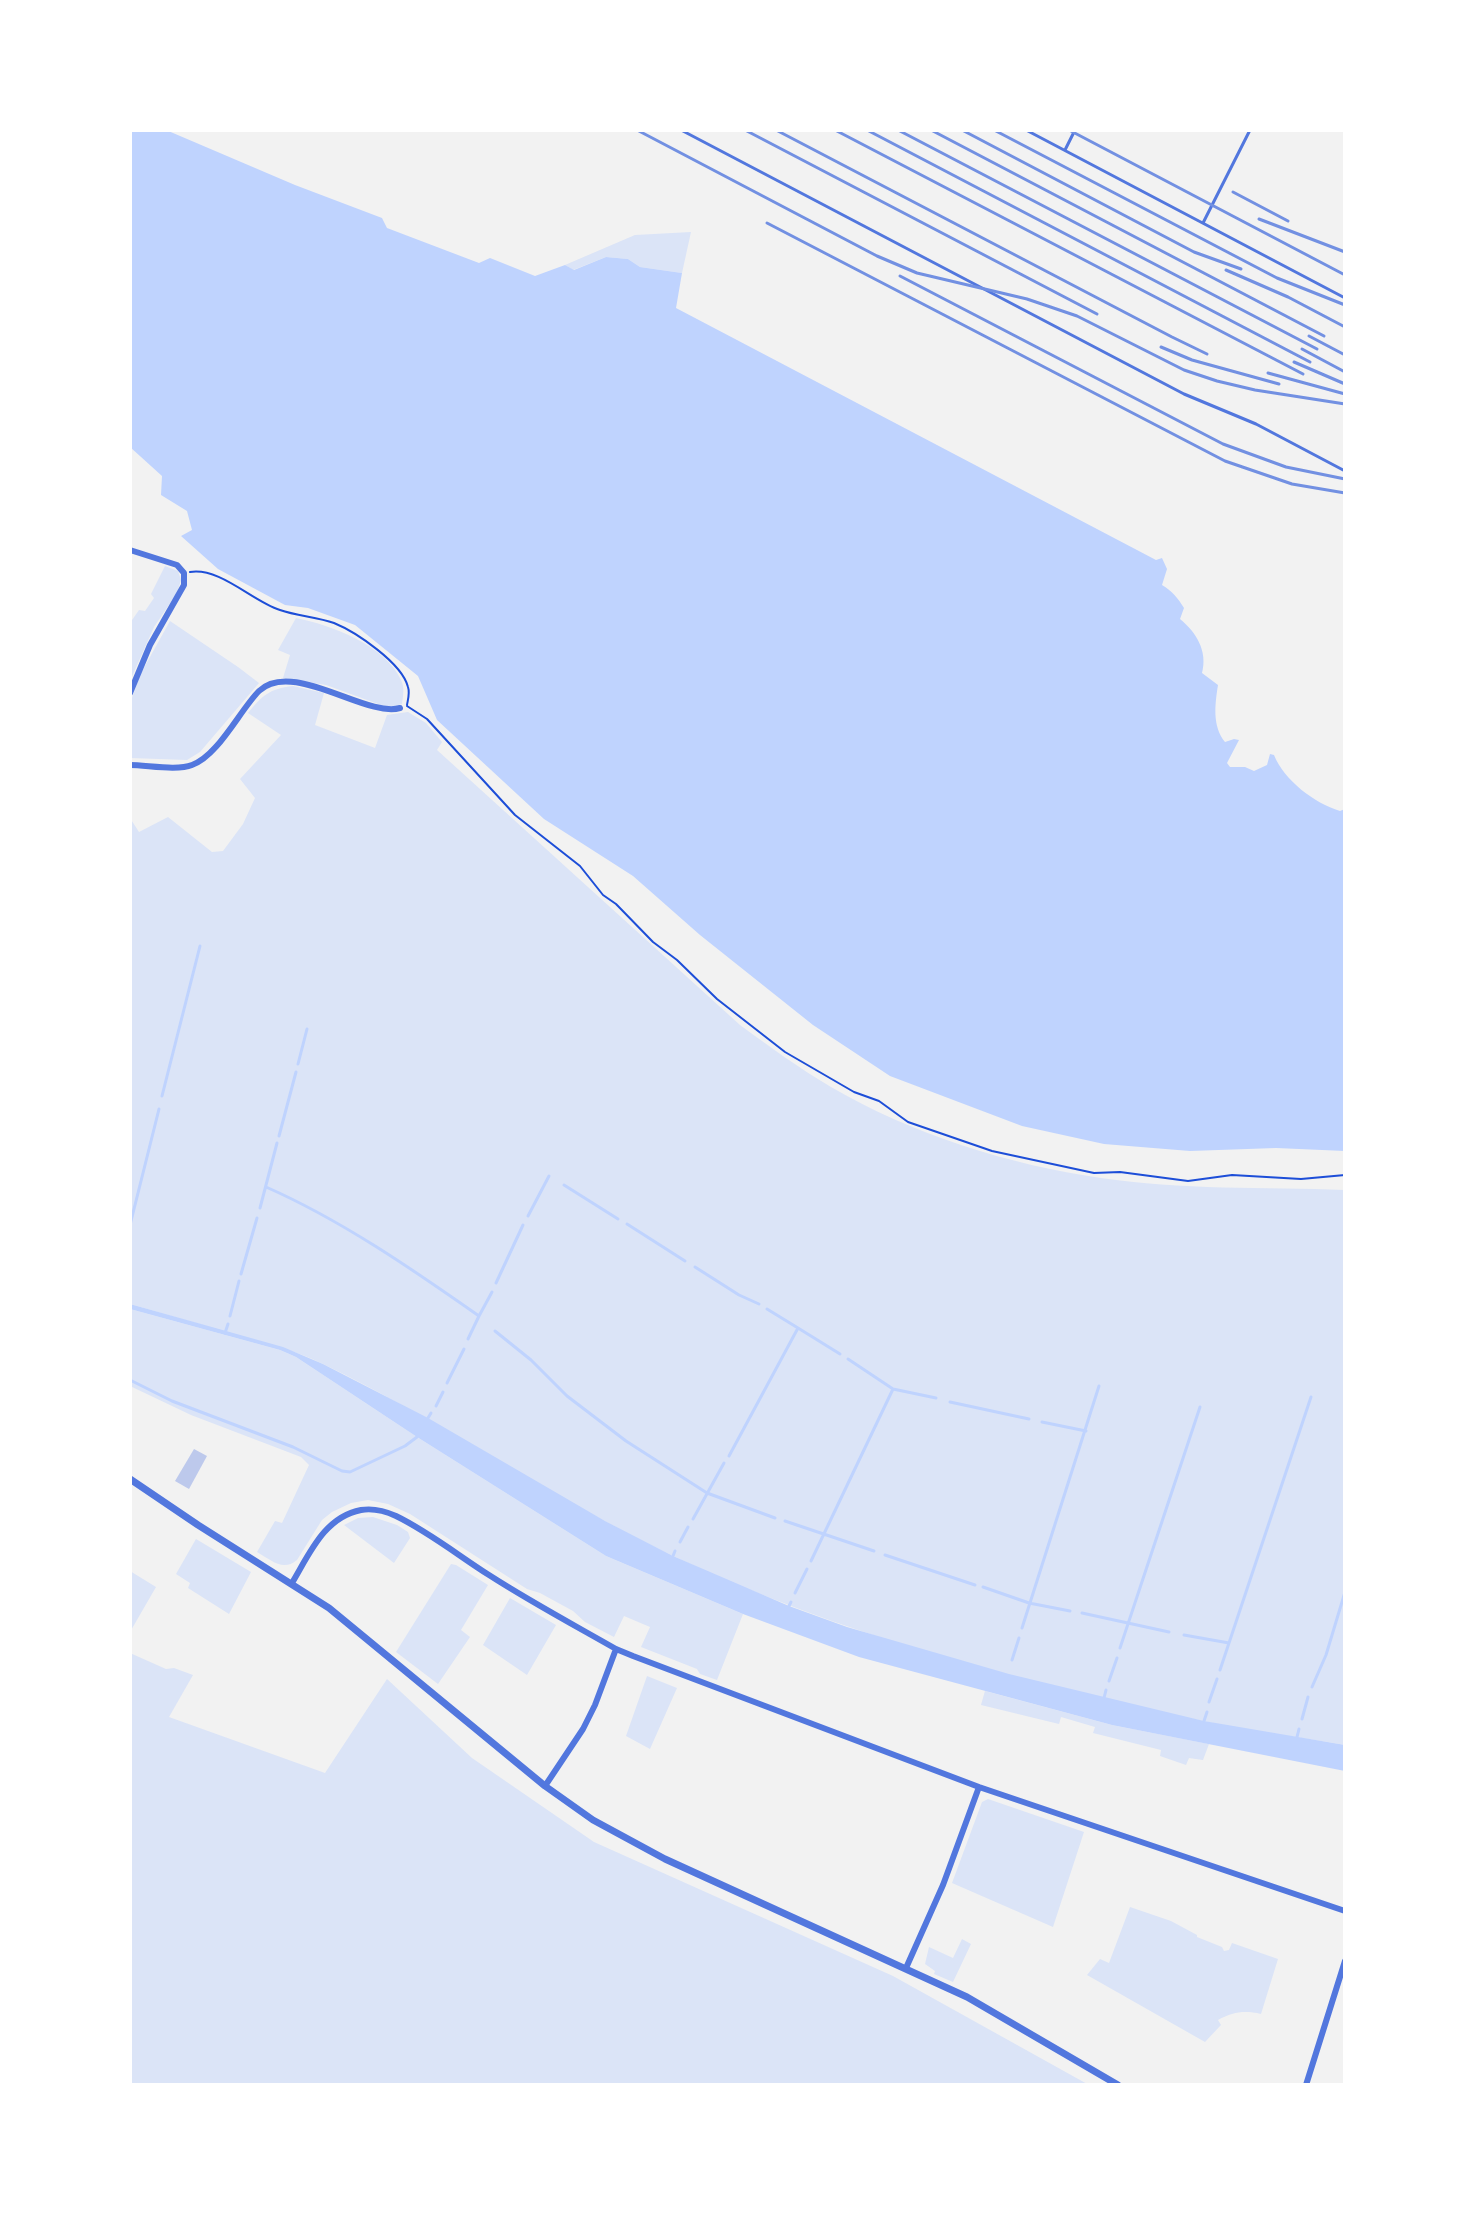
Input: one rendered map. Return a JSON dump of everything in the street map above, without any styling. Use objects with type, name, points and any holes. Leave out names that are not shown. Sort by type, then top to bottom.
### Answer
[{"type":"street","points":[[130,550],[171,563],[184,573],[183,589],[150,645],[130,693]]},
{"type":"street","points":[[130,765],[178,767],[196,763],[218,744],[254,696],[265,685],[275,682],[327,689],[382,708],[394,710],[404,707]]},
{"type":"street","points":[[130,1479],[292,1583],[354,1627],[545,1786],[593,1820],[665,1859],[967,1997],[1118,2085]]},
{"type":"street","points":[[292,1583],[320,1537],[335,1521],[362,1509],[386,1512],[616,1649],[979,1787],[1345,1911]]},
{"type":"street","points":[[545,1786],[583,1729],[616,1649]]},
{"type":"street","points":[[906,1968],[943,1885],[979,1787]]},
{"type":"street","points":[[1306,2085],[1345,1961]]},
{"type":"lane","points":[[681,130],[1184,394],[1256,424],[1345,471]]},
{"type":"lane","points":[[1026,130],[1345,298]]},
{"type":"lane","points":[[1065,150],[1075,130]]},
{"type":"lane","points":[[1203,223],[1250,130]]},
{"type":"path","points":[[184,573],[201,571],[280,611],[336,624],[361,637],[393,664],[408,684],[404,707],[427,719],[515,815],[580,866],[611,902],[717,999],[785,1052],[854,1092],[879,1101],[915,1125],[992,1151],[1094,1173],[1120,1172],[1188,1181],[1232,1175],[1301,1179],[1345,1175]]},
{"type":"shaded area","points":[[691,232],[682,273],[640,267],[628,259],[606,257],[573,270],[565,265],[635,235]]},
{"type":"shaded area","points":[[165,566],[178,571],[181,580],[177,593],[154,627],[130,681],[130,623],[139,610],[145,611],[154,598],[151,594]]},
{"type":"shaded area","points":[[296,618],[356,638],[383,657],[402,683],[402,704],[389,708],[326,685],[283,678],[290,655],[278,650]]},
{"type":"shaded area","points":[[170,621],[259,683],[200,752],[187,760],[130,758],[130,703],[141,673]]},
{"type":"shaded area","points":[[293,686],[324,693],[315,725],[375,748],[387,715],[408,712],[426,723],[442,742],[437,750],[740,1025],[831,1087],[862,1104],[962,1145],[1067,1172],[1161,1185],[1345,1190],[1345,1745],[1221,1725],[1068,1691],[866,1633],[736,1584],[628,1534],[411,1410],[323,1364],[281,1348],[130,1304],[130,818],[139,832],[168,817],[212,852],[223,851],[243,824],[255,798],[240,779],[281,735],[248,713],[267,694]]},
{"type":"shaded area","points":[[130,1309],[296,1357],[606,1556],[743,1614],[717,1680],[641,1647],[650,1627],[624,1616],[614,1637],[585,1622],[573,1611],[527,1589],[410,1514],[388,1504],[368,1500],[351,1503],[332,1512],[322,1520],[297,1560],[287,1565],[277,1564],[257,1552],[275,1521],[282,1523],[309,1465],[301,1457],[191,1415],[130,1386]]},
{"type":"shaded area","points":[[373,1517],[408,1532],[410,1538],[394,1563],[344,1525],[358,1518]]},
{"type":"shaded area","points":[[196,1539],[251,1572],[229,1614],[188,1588],[190,1583],[176,1574]]},
{"type":"shaded area","points":[[451,1564],[488,1585],[461,1630],[470,1637],[438,1684],[396,1652]]},
{"type":"shaded area","points":[[130,1571],[156,1587],[130,1632]]},
{"type":"shaded area","points":[[510,1598],[556,1625],[527,1675],[483,1645]]},
{"type":"shaded area","points":[[130,1653],[166,1669],[174,1668],[193,1675],[169,1717],[325,1773],[387,1679],[472,1758],[594,1842],[893,1976],[1089,2085],[130,2085]]},
{"type":"shaded area","points":[[647,1676],[677,1688],[650,1749],[626,1736]]},
{"type":"shaded area","points":[[985,1691],[1112,1725],[1209,1744],[1203,1760],[1189,1758],[1186,1765],[1160,1756],[1161,1750],[1093,1733],[1095,1727],[1061,1717],[1059,1724],[981,1705]]},
{"type":"shaded area","points":[[988,1799],[1084,1832],[1053,1927],[952,1883],[982,1802]]},
{"type":"shaded area","points":[[1130,1907],[1171,1921],[1197,1937],[1222,1947],[1224,1951],[1229,1950],[1232,1943],[1278,1959],[1261,2014],[1239,2012],[1218,2020],[1221,2025],[1205,2042],[1087,1975],[1100,1959],[1109,1963]]},
{"type":"shaded area","points":[[962,1939],[971,1944],[953,1982],[934,1974],[935,1971],[925,1964],[929,1947],[953,1958]]},
{"type":"water","points":[[130,130],[166,130],[382,218],[387,228],[479,263],[490,258],[535,276],[565,265],[574,270],[606,257],[628,259],[640,267],[682,273],[676,308],[1156,560],[1162,558],[1167,569],[1162,585],[1184,608],[1180,619],[1191,630],[1202,650],[1202,673],[1218,685],[1215,707],[1218,729],[1225,742],[1239,740],[1227,763],[1230,767],[1245,767],[1254,771],[1267,765],[1270,754],[1274,755],[1285,773],[1310,796],[1340,811],[1345,809],[1345,1151],[1276,1148],[1190,1151],[1104,1144],[1022,1126],[890,1076],[813,1025],[700,935],[633,876],[544,819],[437,720],[418,676],[355,625],[308,608],[285,605],[218,569],[181,536],[192,530],[187,511],[161,495],[162,476],[130,447]]},
{"type":"water","points":[[130,1304],[283,1347],[323,1364],[428,1418],[605,1521],[673,1556],[789,1606],[847,1627],[1009,1674],[1204,1721],[1345,1745],[1345,1771],[1112,1725],[859,1657],[743,1614],[606,1556],[296,1357],[130,1309]]},
{"type":"building","points":[[194,1449],[207,1456],[189,1489],[175,1481]]},
{"type":"waterway","points":[[162,1096],[200,946]]},
{"type":"waterway","points":[[298,1064],[307,1029]]},
{"type":"waterway","points":[[279,1136],[296,1072]]},
{"type":"waterway","points":[[130,1225],[159,1109]]},
{"type":"waterway","points":[[260,1208],[277,1143]]},
{"type":"waterway","points":[[528,1216],[549,1176]]},
{"type":"waterway","points":[[564,1185],[618,1219]]},
{"type":"waterway","points":[[266,1187],[349,1230],[479,1316],[468,1339]]},
{"type":"waterway","points":[[241,1274],[257,1218]]},
{"type":"waterway","points":[[627,1224],[685,1261]]},
{"type":"waterway","points":[[496,1283],[523,1225]]},
{"type":"waterway","points":[[695,1267],[759,1304]]},
{"type":"waterway","points":[[230,1316],[239,1281]]},
{"type":"waterway","points":[[479,1316],[492,1292]]},
{"type":"waterway","points":[[767,1309],[798,1328]]},
{"type":"waterway","points":[[225,1333],[228,1324]]},
{"type":"waterway","points":[[729,1456],[798,1328],[840,1354]]},
{"type":"waterway","points":[[495,1331],[531,1360],[567,1396],[626,1441],[707,1493],[775,1518]]},
{"type":"waterway","points":[[447,1383],[464,1349]]},
{"type":"waterway","points":[[848,1359],[893,1389]]},
{"type":"waterway","points":[[130,1380],[172,1401],[293,1447],[342,1471],[350,1472],[405,1446],[417,1437]]},
{"type":"waterway","points":[[1022,1628],[1099,1386]]},
{"type":"waterway","points":[[811,1561],[893,1389],[936,1398]]},
{"type":"waterway","points":[[436,1406],[443,1392]]},
{"type":"waterway","points":[[1220,1670],[1311,1397]]},
{"type":"waterway","points":[[950,1402],[1029,1419]]},
{"type":"waterway","points":[[1120,1648],[1200,1407]]},
{"type":"waterway","points":[[428,1418],[431,1413]]},
{"type":"waterway","points":[[1042,1422],[1086,1431]]},
{"type":"waterway","points":[[693,1519],[724,1463]]},
{"type":"waterway","points":[[785,1521],[874,1551]]},
{"type":"waterway","points":[[680,1542],[688,1527]]},
{"type":"waterway","points":[[673,1556],[675,1551]]},
{"type":"waterway","points":[[885,1555],[975,1585]]},
{"type":"waterway","points":[[795,1593],[807,1569]]},
{"type":"waterway","points":[[983,1587],[1029,1603],[1070,1611]]},
{"type":"waterway","points":[[1312,1687],[1326,1655],[1345,1592]]},
{"type":"waterway","points":[[789,1606],[791,1602]]},
{"type":"waterway","points":[[1082,1613],[1169,1632]]},
{"type":"waterway","points":[[1184,1635],[1229,1643]]},
{"type":"waterway","points":[[1012,1660],[1019,1638]]},
{"type":"waterway","points":[[1109,1681],[1117,1658]]},
{"type":"waterway","points":[[1209,1702],[1217,1679]]},
{"type":"waterway","points":[[1104,1698],[1106,1690]]},
{"type":"waterway","points":[[1302,1719],[1308,1697]]},
{"type":"waterway","points":[[1204,1721],[1207,1712]]},
{"type":"waterway","points":[[1297,1737],[1299,1729]]},
{"type":"railway","points":[[637,130],[877,256],[917,273],[1027,299],[1077,316],[1184,370],[1217,381],[1345,404]]},
{"type":"railway","points":[[745,130],[1097,314]]},
{"type":"railway","points":[[776,130],[1207,354]]},
{"type":"railway","points":[[835,130],[1303,374]]},
{"type":"railway","points":[[867,130],[1310,362]]},
{"type":"railway","points":[[898,130],[1317,349]]},
{"type":"railway","points":[[931,130],[1324,336]]},
{"type":"railway","points":[[962,130],[1194,252],[1241,269]]},
{"type":"railway","points":[[994,130],[1277,278],[1345,305]]},
{"type":"railway","points":[[1069,130],[1345,275]]},
{"type":"railway","points":[[1233,192],[1288,221]]},
{"type":"railway","points":[[1259,219],[1345,252]]},
{"type":"railway","points":[[767,223],[1225,461],[1292,484],[1345,493]]},
{"type":"railway","points":[[1226,270],[1288,297],[1345,327]]},
{"type":"railway","points":[[900,276],[1223,444],[1286,467],[1345,479]]},
{"type":"railway","points":[[1309,336],[1345,355]]},
{"type":"railway","points":[[1161,347],[1192,360],[1279,384]]},
{"type":"railway","points":[[1302,349],[1345,372]]},
{"type":"railway","points":[[1294,362],[1345,384]]},
{"type":"railway","points":[[1268,373],[1345,394]]}]
